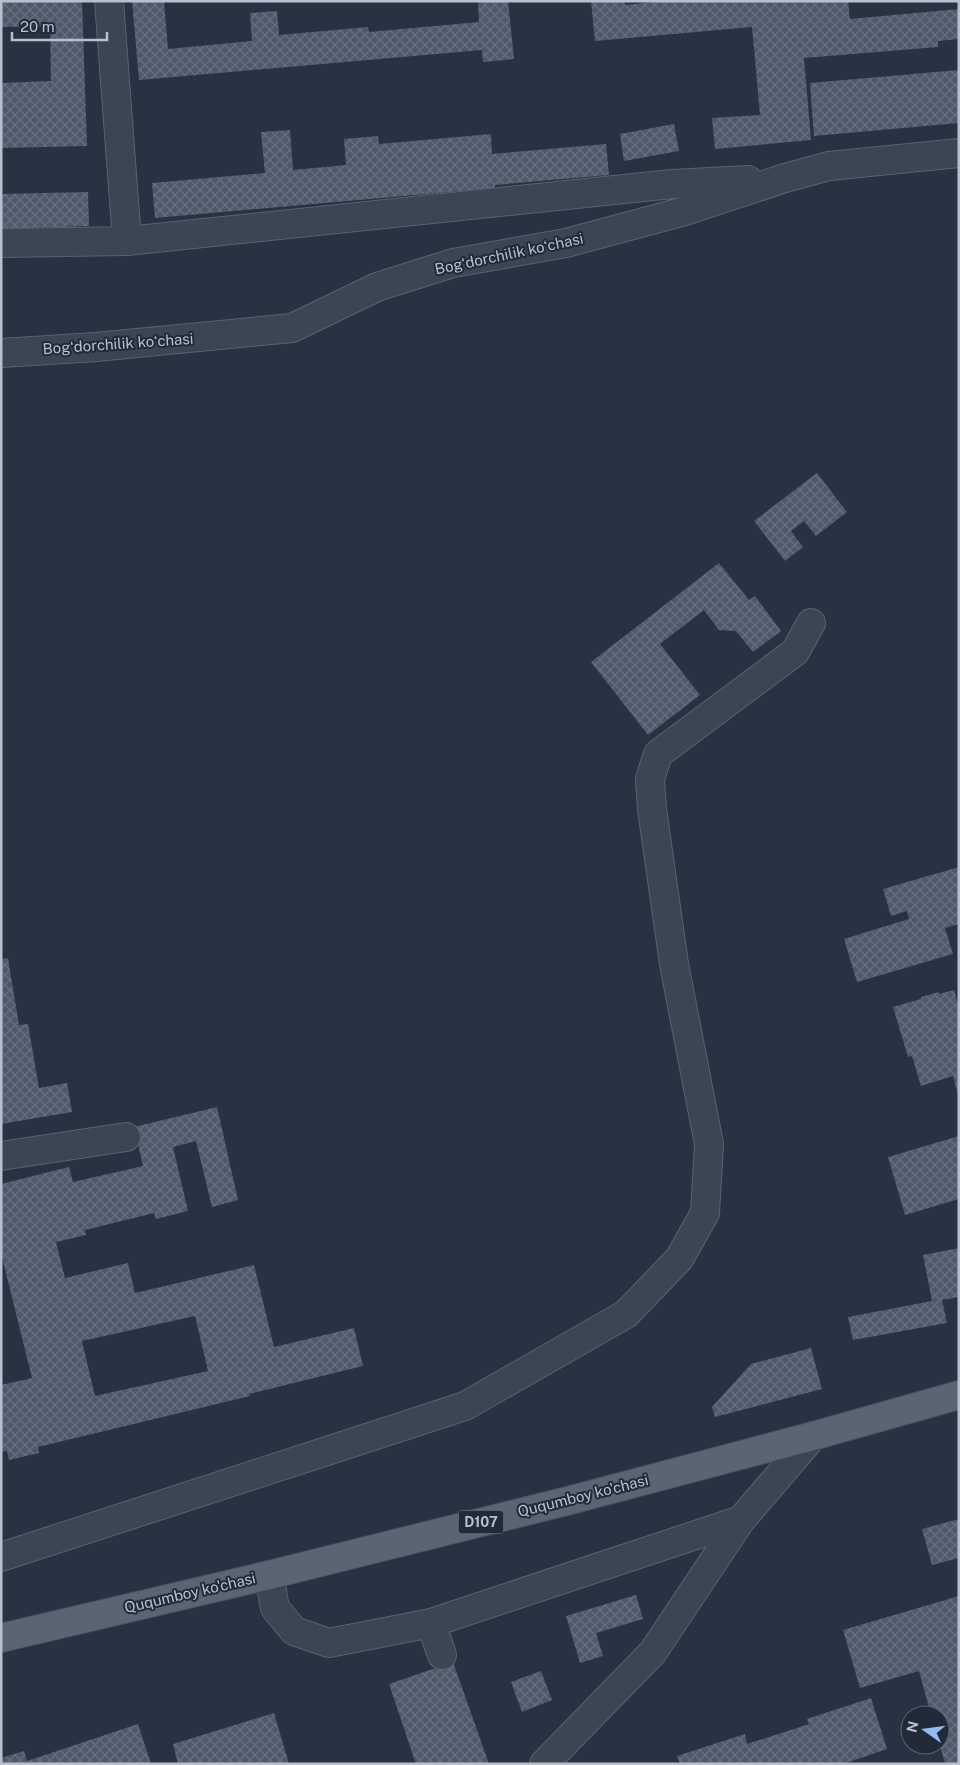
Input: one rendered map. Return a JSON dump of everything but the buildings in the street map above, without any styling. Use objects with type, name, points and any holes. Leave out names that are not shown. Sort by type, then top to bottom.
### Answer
[{"type":"main road","name":"Ququmboy ko'chasi","points":[[1,1638],[269,1575],[567,1501],[959,1395]]},
{"type":"street","points":[[109,1],[127,240]]},
{"type":"street","name":"Bogʻdorchilik koʻchasi","points":[[1,353],[96,347],[292,328],[376,287],[453,263],[566,243],[685,211],[785,178],[829,166],[959,153]]},
{"type":"street","points":[[1,242],[127,240],[672,184],[785,178]]},
{"type":"street","points":[[1,1557],[465,1406],[626,1314],[679,1259],[705,1213],[709,1144],[674,964],[652,809],[650,779],[658,754],[795,652],[811,623]]},
{"type":"street","points":[[1,1156],[126,1137]]},
{"type":"street","points":[[544,1764],[652,1652],[741,1520],[813,1436]]},
{"type":"street","points":[[269,1575],[275,1608],[294,1631],[329,1642],[431,1623],[741,1520]]},
{"type":"street","points":[[431,1623],[442,1655]]}]
